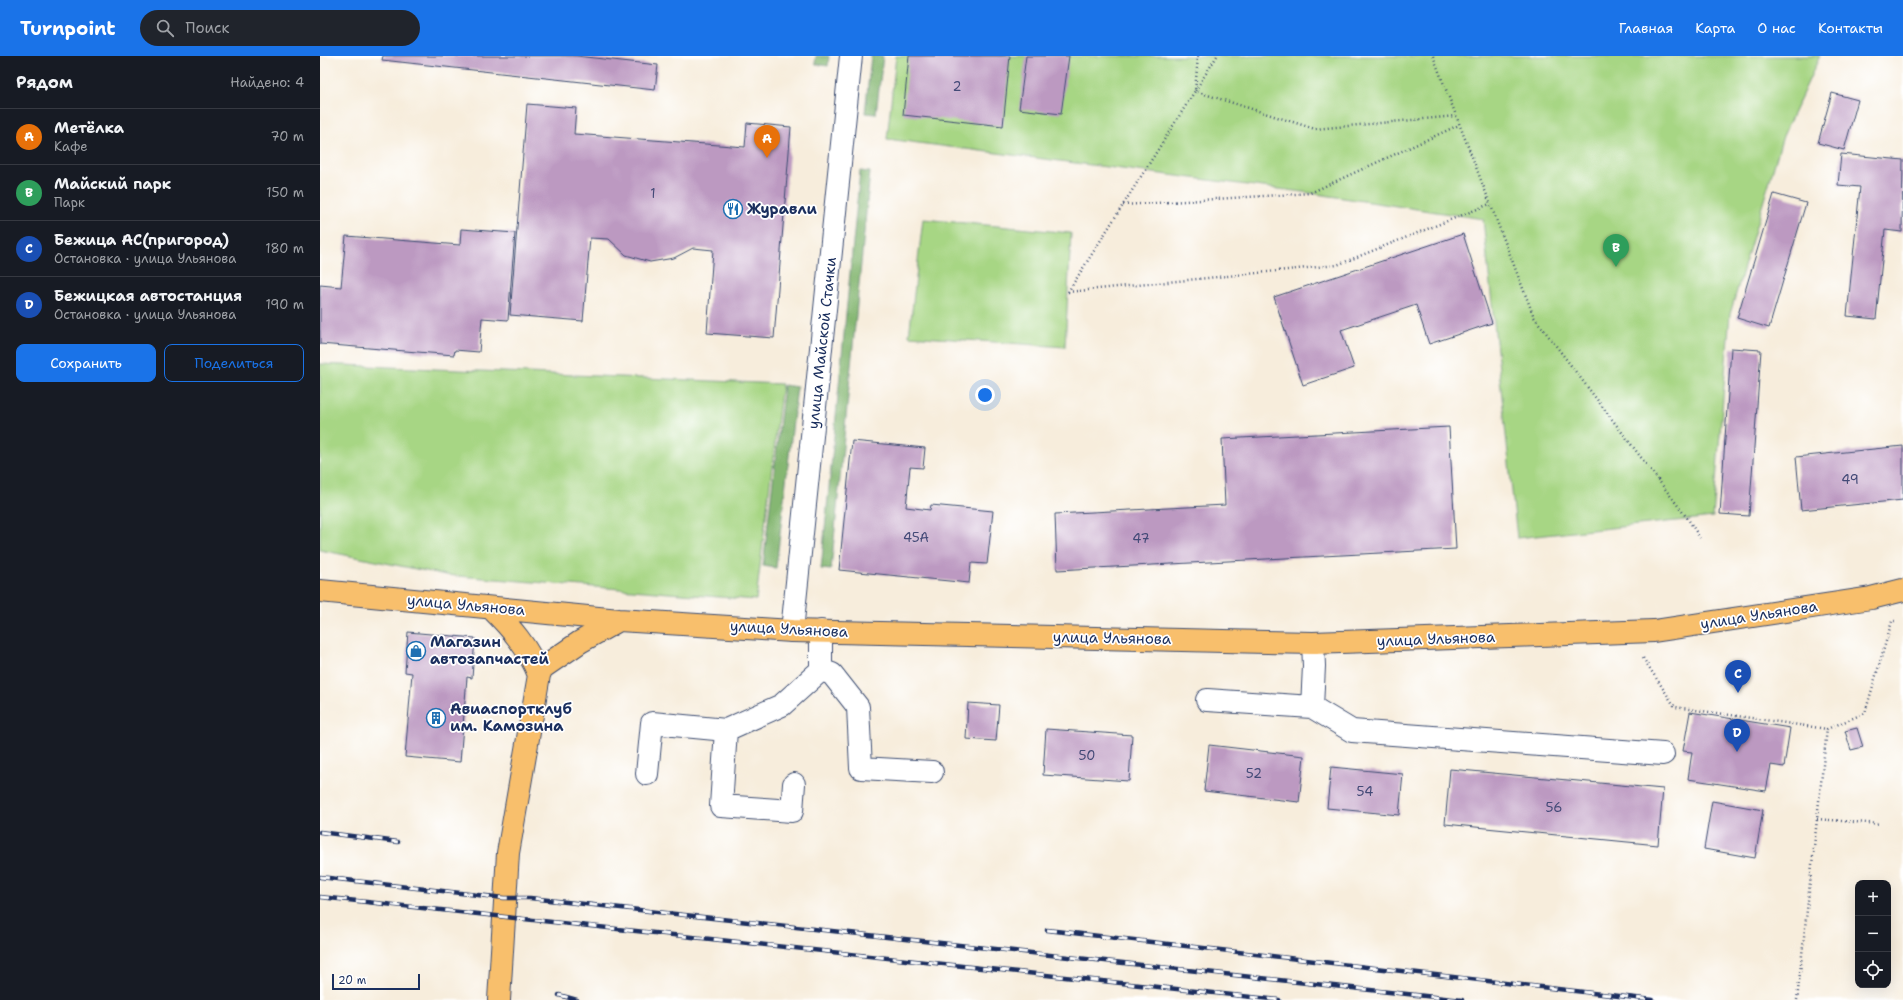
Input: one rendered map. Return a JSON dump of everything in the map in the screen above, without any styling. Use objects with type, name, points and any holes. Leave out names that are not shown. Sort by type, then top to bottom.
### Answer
[{"type":"main road","name":"улица Ульянова","points":[[320,592],[619,620],[792,631],[1313,643],[1654,631],[1871,598],[1903,590]]},
{"type":"main road","points":[[491,608],[517,635],[540,672],[508,853],[499,1000]]},
{"type":"main road","points":[[540,672],[580,642],[619,620]]},
{"type":"street","name":"улица Майской Стачки","points":[[792,631],[851,56]]},
{"type":"street","points":[[647,774],[652,723],[726,730],[782,705],[821,670],[821,631]]},
{"type":"street","points":[[1312,708],[1314,666],[1313,643]]},
{"type":"street","points":[[821,670],[832,674],[858,708],[861,768],[932,772]]},
{"type":"street","points":[[1207,700],[1312,708],[1352,731],[1663,754]]},
{"type":"street","points":[[726,730],[721,806],[792,811],[794,784]]},
{"type":"path","points":[[1195,90],[1198,56]]},
{"type":"path","points":[[1217,56],[1068,292],[1337,265],[1490,204]]},
{"type":"path","points":[[1433,56],[1534,317],[1688,519],[1700,538]]},
{"type":"path","points":[[1195,90],[1315,129],[1456,116]]},
{"type":"path","points":[[1123,205],[1310,193],[1459,125]]},
{"type":"path","points":[[1643,658],[1675,707],[1827,729],[1864,713],[1892,621],[1898,620]]},
{"type":"path","points":[[1797,1000],[1827,729]]},
{"type":"path","points":[[1817,819],[1880,824]]},
{"type":"green space","points":[[816,56],[829,56],[828,66],[815,64]]},
{"type":"green space","points":[[871,56],[883,56],[876,114],[865,113]]},
{"type":"green space","points":[[896,56],[1820,56],[1783,136],[1730,314],[1713,517],[1517,538],[1483,219],[1310,193],[887,139]]},
{"type":"green space","points":[[860,171],[870,172],[831,570],[821,569]]},
{"type":"green space","points":[[923,219],[1071,233],[1065,347],[909,336]]},
{"type":"green space","points":[[320,364],[782,384],[756,600],[446,575],[320,550]]},
{"type":"green space","points":[[784,385],[797,387],[776,568],[763,566]]},
{"type":"building","points":[[383,56],[576,56],[658,65],[655,90],[382,60]]},
{"type":"building","points":[[909,56],[1010,56],[1003,126],[903,115]]},
{"type":"building","points":[[1026,56],[1069,56],[1061,114],[1019,109]]},
{"type":"building","points":[[1832,93],[1858,100],[1844,150],[1818,143]]},
{"type":"building","points":[[527,104],[576,108],[574,134],[745,147],[747,123],[791,127],[774,338],[707,333],[713,250],[693,248],[674,258],[650,262],[626,255],[609,239],[590,238],[583,321],[510,315]]},
{"type":"building","points":[[1841,154],[1903,160],[1902,232],[1885,230],[1876,319],[1847,316],[1860,187],[1838,185]]},
{"type":"building","points":[[1774,194],[1806,203],[1769,328],[1737,318]]},
{"type":"building","points":[[461,229],[515,233],[508,320],[482,318],[479,352],[455,350],[454,355],[320,344],[320,285],[341,287],[346,236],[460,245]]},
{"type":"building","points":[[1463,234],[1492,323],[1429,344],[1416,305],[1341,330],[1354,368],[1303,385],[1274,297]]},
{"type":"building","points":[[1731,348],[1761,350],[1749,516],[1720,514]]},
{"type":"building","points":[[1449,427],[1456,549],[1057,570],[1055,514],[1225,505],[1222,439]]},
{"type":"building","points":[[852,441],[925,448],[923,468],[910,467],[906,507],[930,510],[931,505],[993,511],[987,564],[971,563],[969,583],[839,570]]},
{"type":"building","points":[[1903,446],[1903,500],[1801,510],[1796,457]]},
{"type":"building","name":"Авиаспортклуб им. Камозина","points":[[408,632],[475,638],[472,678],[467,677],[460,762],[405,757],[412,673],[405,672]]},
{"type":"building","points":[[968,703],[999,705],[996,741],[966,739]]},
{"type":"building","points":[[1690,712],[1790,728],[1784,767],[1771,765],[1766,791],[1688,779],[1692,752],[1683,751]]},
{"type":"building","points":[[1857,728],[1863,747],[1851,750],[1845,731]]},
{"type":"building","points":[[1046,729],[1132,735],[1129,781],[1043,775]]},
{"type":"building","points":[[1209,745],[1304,756],[1299,802],[1204,791]]},
{"type":"building","points":[[1331,767],[1403,774],[1399,815],[1327,808]]},
{"type":"building","points":[[1450,769],[1663,789],[1658,845],[1445,824]]},
{"type":"building","points":[[1712,801],[1763,810],[1755,858],[1704,849]]},
{"type":"railway","points":[[320,832],[398,842]]},
{"type":"railway","points":[[320,877],[504,898],[530,898],[1462,1000]]},
{"type":"railway","points":[[320,897],[1279,1000]]},
{"type":"railway","points":[[1047,930],[1653,1000]]},
{"type":"railway","points":[[559,995],[577,1000]]},
{"type":"place","name":"Метёлка","points":[[767,158]]},
{"type":"place","name":"Журавли","points":[[733,209]]},
{"type":"place","name":"Майский парк","points":[[1616,267]]},
{"type":"place","name":"Магазин автозапчастей","points":[[416,651]]},
{"type":"place","name":"Бежица АС(пригород)","points":[[1738,693]]},
{"type":"place","name":"Авиаспортклуб им. Камозина","points":[[436,718]]},
{"type":"place","name":"Бежицкая автостанция","points":[[1737,752]]}]
